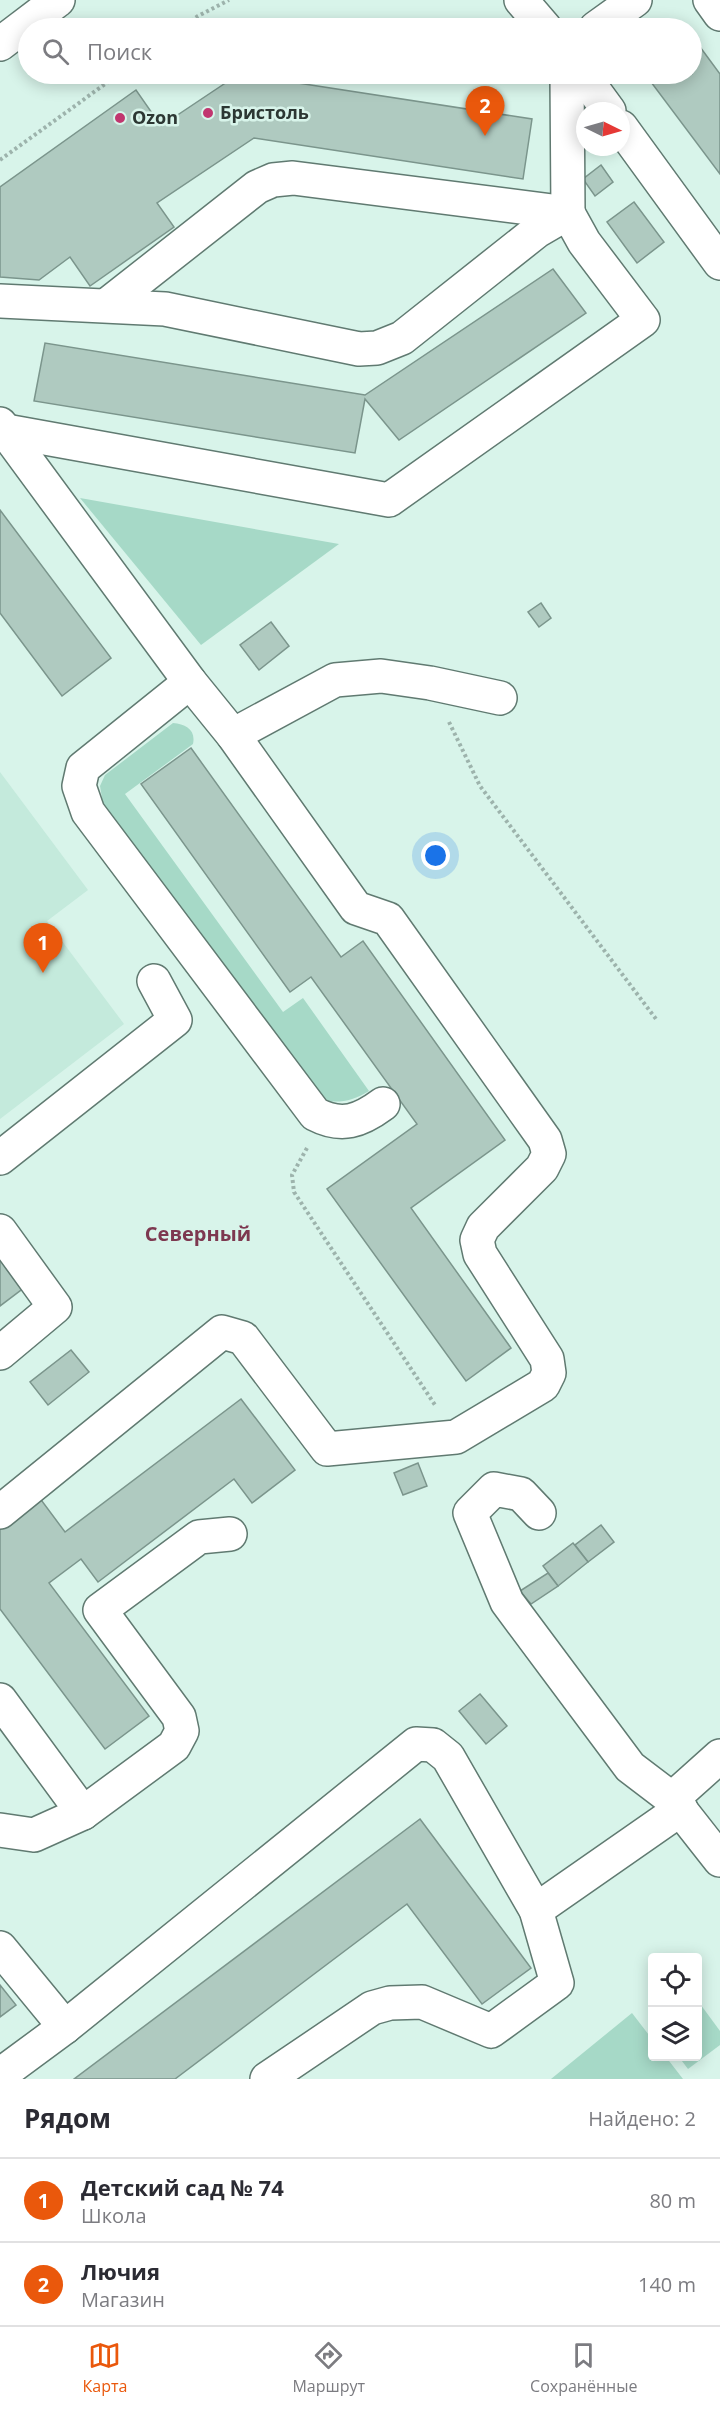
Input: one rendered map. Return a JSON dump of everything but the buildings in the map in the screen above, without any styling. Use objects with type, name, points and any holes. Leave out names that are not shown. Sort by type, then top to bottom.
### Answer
[{"type":"street","points":[[34,18],[58,0]]},
{"type":"street","points":[[610,18],[635,0]]},
{"type":"street","points":[[710,0],[720,14]]},
{"type":"street","points":[[515,1],[534,18]]},
{"type":"street","points":[[0,44],[18,30]]},
{"type":"street","points":[[3,427],[389,500],[643,320],[584,242],[568,213],[567,84]]},
{"type":"street","points":[[589,84],[602,102]]},
{"type":"street","points":[[630,139],[720,263]]},
{"type":"street","points":[[107,305],[257,187],[273,180],[293,178],[568,213]]},
{"type":"street","points":[[0,301],[165,309],[359,349],[377,348],[402,338],[537,231],[568,213]]},
{"type":"street","points":[[0,1512],[222,1332],[243,1338],[327,1449],[456,1437],[543,1385],[549,1372],[547,1359],[480,1254],[477,1240],[483,1227],[542,1168],[549,1154],[545,1140],[388,919],[356,908],[233,735],[190,682],[3,427]]},
{"type":"street","points":[[233,735],[335,680],[381,676],[430,683],[500,698]]},
{"type":"street","points":[[190,682],[83,768],[79,786],[88,812],[315,1114],[326,1120],[353,1121],[365,1118],[383,1104]]},
{"type":"street","points":[[0,1158],[175,1020],[154,981]]},
{"type":"street","points":[[0,1231],[55,1307],[0,1353]]},
{"type":"street","points":[[539,1513],[521,1494],[494,1490],[470,1513],[507,1602],[630,1767],[676,1804],[720,1860]]},
{"type":"street","points":[[0,1830],[34,1835],[83,1813],[174,1746],[182,1731],[179,1717],[100,1610],[199,1537],[230,1534]]},
{"type":"street","points":[[0,1700],[83,1813]]},
{"type":"street","points":[[0,2075],[65,2026],[416,1744],[433,1745],[448,1757],[536,1910],[557,1983],[491,2031],[422,2002],[390,2003],[372,2008],[267,2079]]},
{"type":"street","points":[[536,1910],[676,1804],[720,1756]]},
{"type":"street","points":[[0,1948],[65,2026]]},
{"type":"path","points":[[195,18],[229,0]]},
{"type":"path","points":[[0,160],[105,84]]},
{"type":"path","points":[[430,683],[480,786],[656,1019]]},
{"type":"path","points":[[326,1120],[299,1160],[292,1175],[294,1192],[456,1437]]},
{"type":"shaded area","points":[[80,498],[339,544],[201,645]]},
{"type":"shaded area","points":[[173,723],[182,725],[191,731],[193,744],[125,794],[283,1012],[303,998],[369,1091],[364,1094],[343,1101],[325,1101],[103,804],[100,786],[105,775]]},
{"type":"shaded area","points":[[0,772],[88,890],[47,921],[124,1024],[0,1119]]},
{"type":"shaded area","points":[[702,2006],[720,2031],[720,2045],[702,2058]]},
{"type":"shaded area","points":[[632,2013],[648,2034],[648,2061],[669,2061],[683,2079],[551,2079]]},
{"type":"shaded area","points":[[682,2061],[699,2061],[688,2069]]},
{"type":"place","name":"Бристоль","points":[[208,113]]},
{"type":"place","name":"Ozon","points":[[120,118]]},
{"type":"place","name":"Лючия","points":[[485,136]]},
{"type":"place","name":"Детский сад № 74","points":[[43,973]]},
{"type":"district","name":"Северный","points":[[198,1234]]}]
